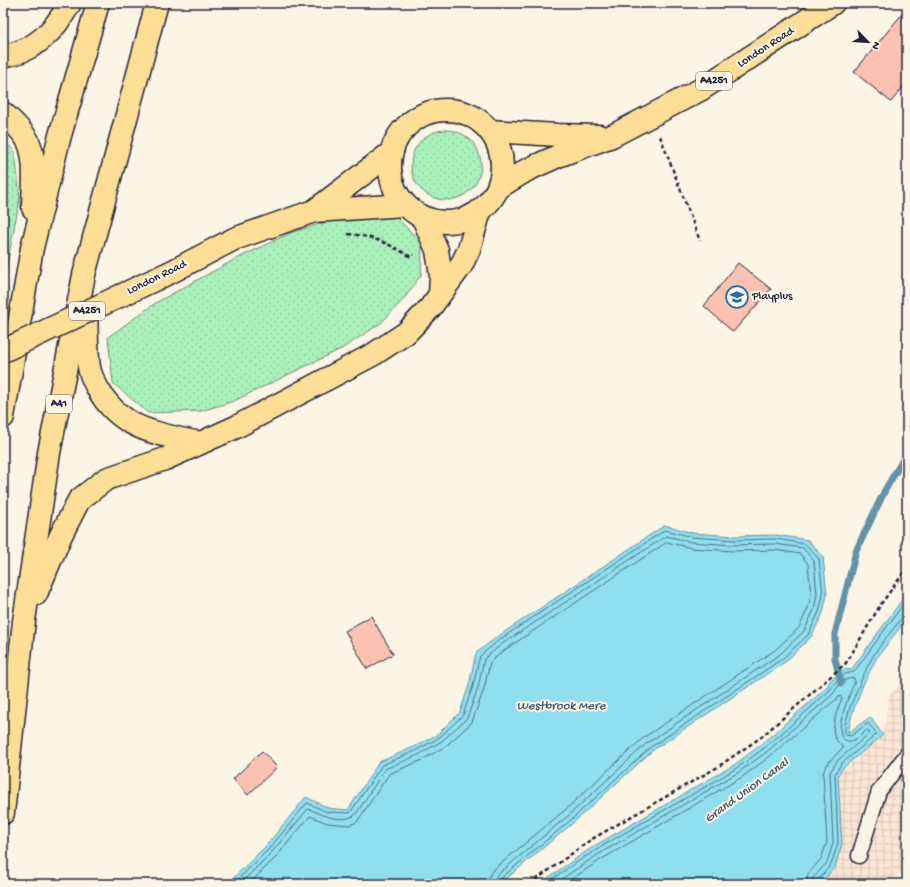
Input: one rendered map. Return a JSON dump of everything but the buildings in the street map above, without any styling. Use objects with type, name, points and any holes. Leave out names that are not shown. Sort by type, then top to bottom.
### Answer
[{"type":"main road","points":[[3,56],[23,51],[39,42],[60,22],[70,3]]},
{"type":"main road","points":[[3,417],[32,248],[59,139],[98,3]]},
{"type":"main road","name":"A41","points":[[3,813],[24,621],[49,453],[84,275],[157,3]]},
{"type":"main road","name":"London Road","points":[[499,188],[527,170],[558,156],[612,136],[700,90],[833,3]]},
{"type":"main road","points":[[444,110],[461,112],[477,119],[490,131],[498,143],[502,158],[502,173],[499,188],[491,201],[480,211],[467,219],[453,223],[438,222],[423,218],[405,205],[395,189],[390,170],[392,152],[399,135],[411,122],[426,114],[444,110]]},
{"type":"main road","points":[[3,114],[17,125],[28,141],[34,164],[32,248]]},
{"type":"main road","name":"London Road","points":[[490,131],[558,135],[612,136]]},
{"type":"main road","name":"London Road","points":[[314,211],[392,152]]},
{"type":"main road","name":"London Road","points":[[3,351],[171,272],[234,239],[314,211],[405,205]]},
{"type":"main road","points":[[24,621],[61,535],[79,500],[106,479],[165,459],[236,427],[374,354],[406,333],[430,308],[461,266],[469,250],[480,211]]},
{"type":"main road","points":[[423,218],[437,250],[441,276],[440,294]]},
{"type":"main road","points":[[84,275],[89,368],[94,382],[105,401],[121,418],[143,429],[200,444]]},
{"type":"lane","points":[[859,856],[879,791],[907,754]]},
{"type":"path","points":[[652,115],[700,241]]},
{"type":"path","points":[[348,234],[364,235],[390,244],[409,256]]},
{"type":"path","points":[[530,884],[592,839],[716,768],[760,738],[846,663],[881,604],[907,568]]},
{"type":"shaded area","points":[[907,677],[907,866],[888,884],[805,884],[838,775],[883,735],[889,696]]},
{"type":"green space","points":[[439,130],[453,130],[466,136],[475,145],[479,151],[481,165],[479,179],[471,190],[460,198],[453,200],[439,200],[432,198],[421,190],[413,179],[411,172],[411,158],[413,151],[421,140],[432,132]]},
{"type":"green space","points":[[3,139],[15,152],[20,198],[3,285]]},
{"type":"green space","points":[[356,213],[396,217],[422,243],[421,275],[403,300],[381,323],[343,348],[234,401],[201,411],[148,413],[113,383],[108,337],[157,302],[232,261],[290,233]]},
{"type":"water","name":"Westbrook Mere","points":[[665,525],[693,533],[734,536],[776,535],[808,540],[823,557],[827,595],[823,613],[811,637],[785,662],[653,750],[574,822],[500,884],[227,884],[265,847],[306,797],[328,808],[348,810],[379,762],[414,747],[438,734],[460,712],[469,685],[476,653],[497,637]]},
{"type":"water","name":"Grand Union Canal","points":[[907,593],[907,618],[876,659],[863,685],[852,714],[848,733],[870,717],[883,735],[844,767],[838,775],[842,844],[835,867],[820,884],[539,884],[594,846],[734,765],[758,747],[826,688],[830,681],[844,669],[851,670]]},
{"type":"waterway","points":[[841,683],[835,659],[835,634],[856,551],[885,490],[907,453]]},
{"type":"place","name":"Playplus","points":[[737,297]]}]
